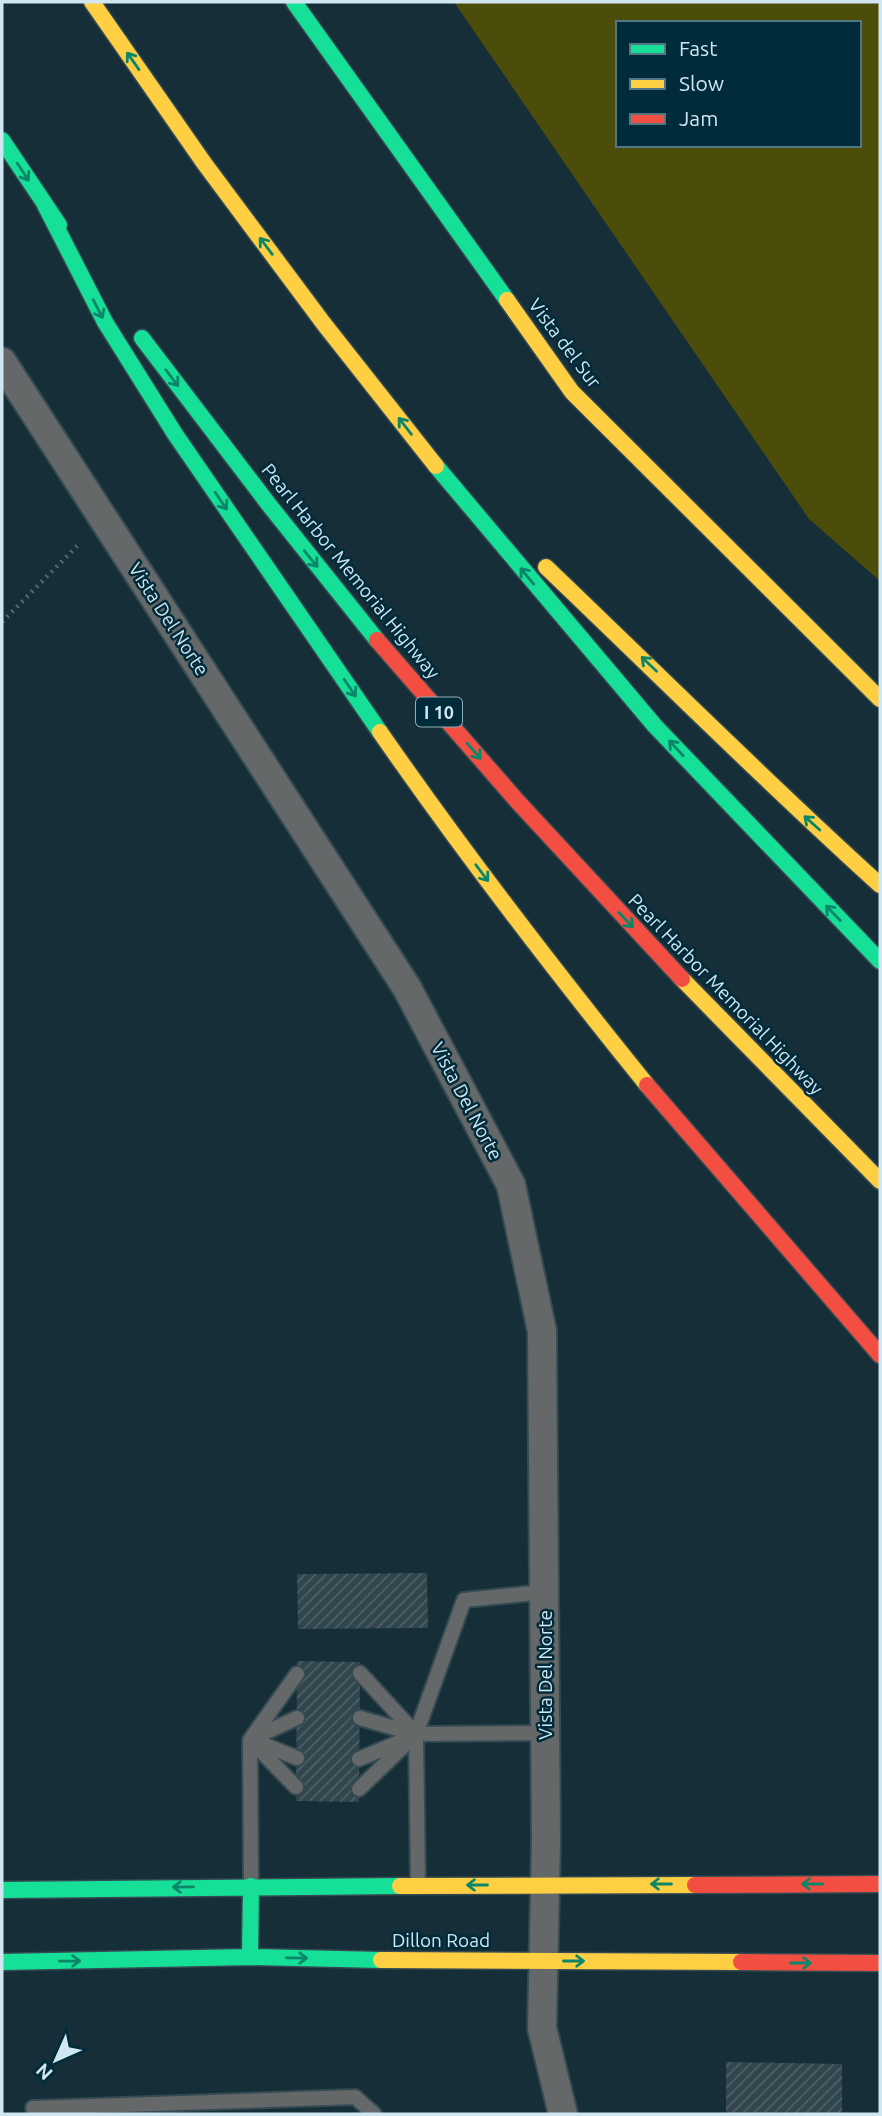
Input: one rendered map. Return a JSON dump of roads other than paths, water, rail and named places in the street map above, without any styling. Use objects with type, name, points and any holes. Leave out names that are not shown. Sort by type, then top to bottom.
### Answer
[{"type":"main road","points":[[92,2],[220,185],[324,324],[447,480],[655,726],[880,961]]},
{"type":"main road","name":"Vista del Sur","points":[[294,2],[572,392],[880,699]]},
{"type":"main road","points":[[2,140],[106,290]]},
{"type":"main road","points":[[45,205],[105,323],[175,434],[435,812],[580,1002],[655,1095],[880,1355]]},
{"type":"main road","name":"Pearl Harbor Memorial Highway","points":[[130,322],[300,545],[420,691],[618,913],[880,1181]]},
{"type":"main road","points":[[447,480],[657,671],[795,808],[880,885]]},
{"type":"main road","points":[[2,1890],[251,1886],[880,1884]]},
{"type":"main road","points":[[250,1957],[251,1886]]},
{"type":"main road","name":"Dillon Road","points":[[2,1962],[250,1957],[404,1961],[880,1964]]},
{"type":"street","name":"Vista Del Norte","points":[[2,362],[407,988],[511,1185],[542,1331],[545,1733],[543,1961]]},
{"type":"street","points":[[543,1961],[542,2028],[563,2114]]},
{"type":"lane","points":[[418,1885],[416,1734],[464,1600],[544,1592]]},
{"type":"lane","points":[[360,1673],[416,1734]]},
{"type":"lane","points":[[251,1886],[250,1740],[297,1674]]},
{"type":"lane","points":[[250,1740],[297,1718]]},
{"type":"lane","points":[[360,1718],[416,1734],[545,1733]]},
{"type":"lane","points":[[359,1759],[416,1734]]},
{"type":"lane","points":[[359,1789],[416,1734]]},
{"type":"lane","points":[[250,1740],[297,1758]]},
{"type":"lane","points":[[250,1740],[296,1787]]},
{"type":"lane","points":[[33,2108],[355,2097],[374,2114]]},
{"type":"lane","points":[[288,2114],[294,2099]]}]
